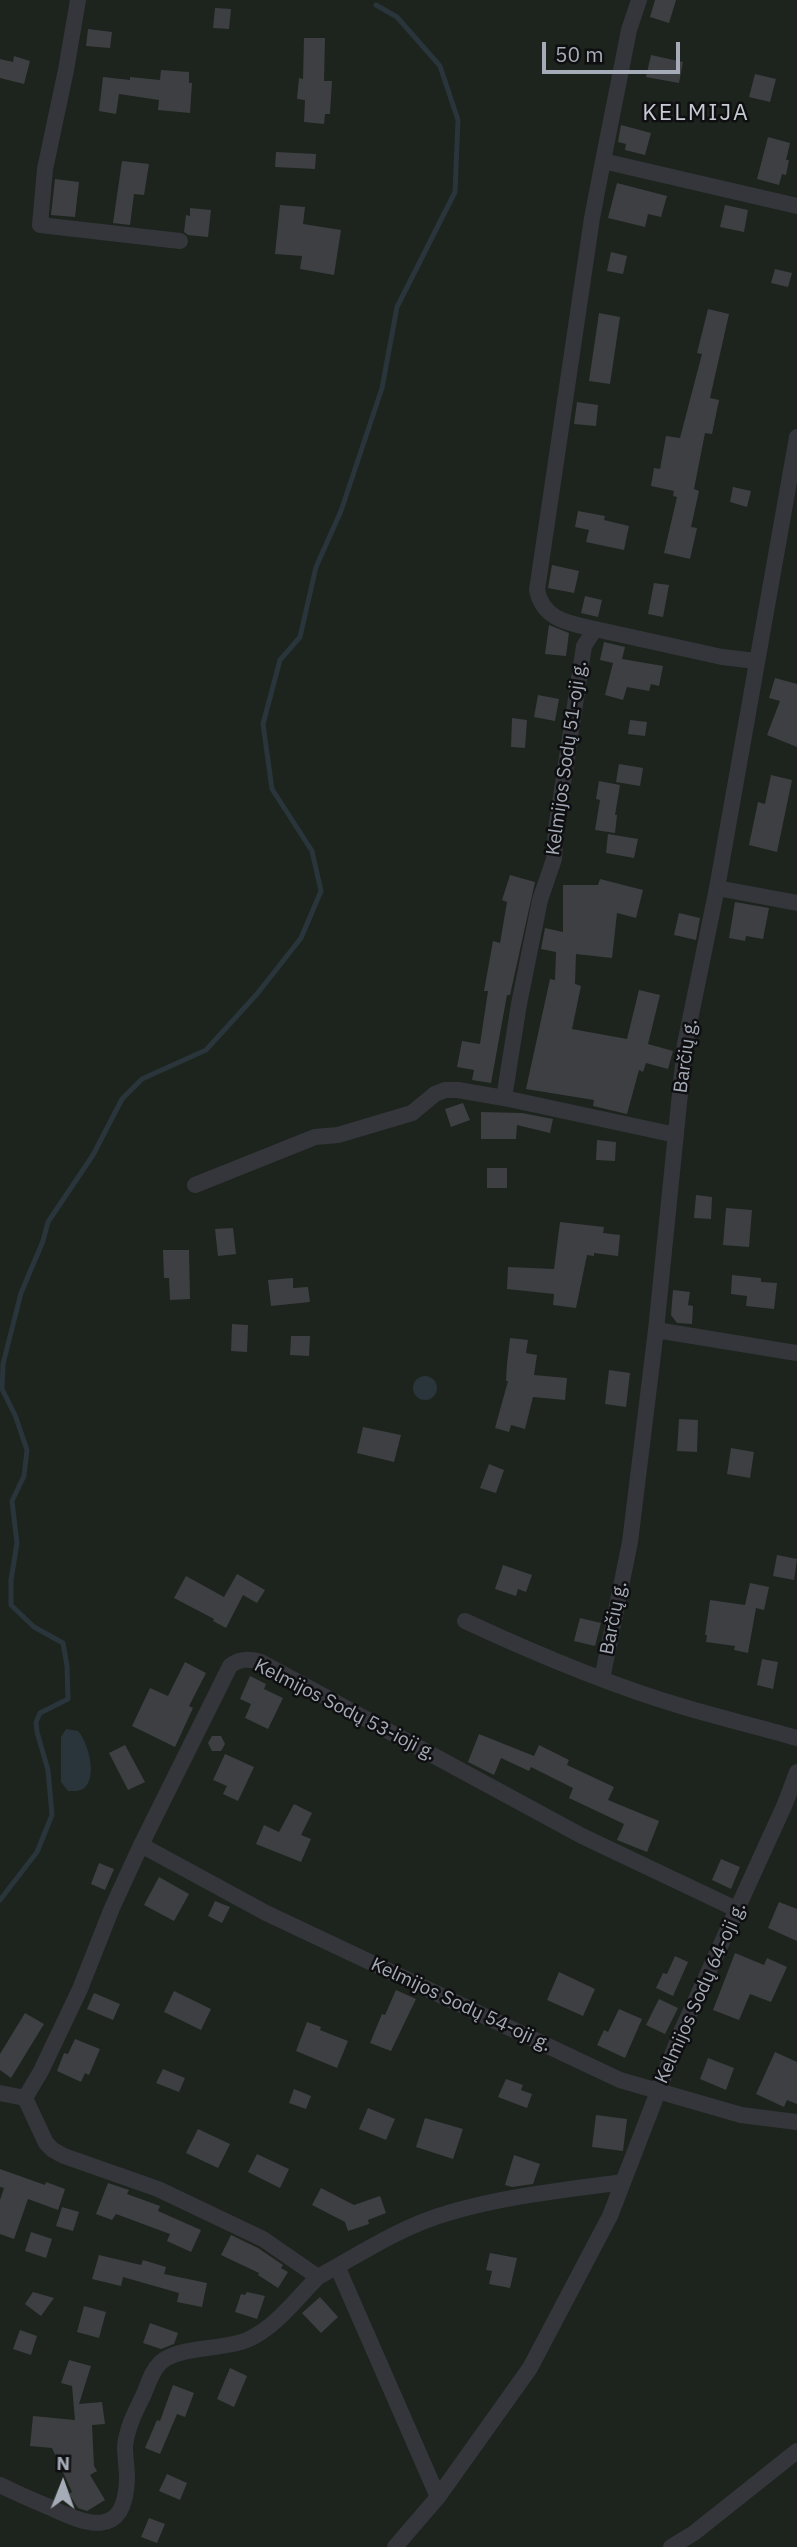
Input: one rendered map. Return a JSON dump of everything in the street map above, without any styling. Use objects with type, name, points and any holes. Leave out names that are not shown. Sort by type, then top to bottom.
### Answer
[{"type":"street","points":[[78,0],[45,169],[40,225],[180,240]]},
{"type":"street","points":[[639,0],[629,30],[592,218],[537,590],[544,610],[552,616],[594,629],[756,662]]},
{"type":"street","points":[[603,161],[797,206]]},
{"type":"street","name":"Barčių g.","points":[[603,1679],[630,1542],[656,1330],[685,1044],[717,888],[797,437]]},
{"type":"street","name":"Kelmijos Sodų 51-oji g.","points":[[504,1098],[540,900],[554,859],[583,646],[594,629]]},
{"type":"street","points":[[717,888],[797,903]]},
{"type":"street","points":[[195,1185],[315,1137],[338,1135],[412,1113],[435,1094],[445,1090],[504,1098],[676,1135]]},
{"type":"street","points":[[656,1330],[797,1353]]},
{"type":"street","points":[[465,1621],[603,1679],[682,1706],[797,1738]]},
{"type":"street","name":"Kelmijos Sodų 53-ioji g.","points":[[25,2098],[41,2071],[79,1989],[141,1845],[230,1666],[237,1661],[248,1659],[261,1662],[582,1836],[738,1910]]},
{"type":"street","name":"Kelmijos Sodų 64-oji g.","points":[[395,2547],[438,2497],[530,2368],[610,2216],[681,2032],[786,1804],[797,1772]]},
{"type":"street","name":"Kelmijos Sodų 54-oji g.","points":[[141,1845],[266,1913],[620,2080],[741,2115],[797,2122]]},
{"type":"street","points":[[0,2093],[25,2098],[46,2143],[64,2156],[158,2189],[205,2211],[263,2239],[318,2277]]},
{"type":"street","points":[[0,2485],[81,2522],[105,2523],[120,2509],[124,2498],[127,2479],[125,2446],[129,2426],[154,2371],[162,2361],[176,2355],[244,2342],[265,2332],[318,2277],[410,2227],[448,2212],[522,2196],[623,2182]]},
{"type":"street","points":[[337,2266],[438,2497]]},
{"type":"street","points":[[671,2547],[694,2533],[797,2451]]},
{"type":"shaded area","points":[[0,0],[797,0],[797,2547],[0,2547]]},
{"type":"shaded area","points":[[425,1376],[433,1380],[437,1388],[433,1396],[425,1400],[417,1396],[413,1388],[417,1380]]},
{"type":"shaded area","points":[[66,1729],[78,1731],[82,1736],[90,1760],[88,1783],[78,1791],[68,1791],[61,1782],[61,1737]]},
{"type":"building","points":[[655,0],[676,0],[669,23],[650,17]]},
{"type":"building","points":[[215,8],[231,9],[229,29],[213,28]]},
{"type":"building","points":[[88,29],[112,32],[110,48],[86,46]]},
{"type":"building","points":[[304,38],[325,38],[324,81],[332,81],[330,114],[325,114],[324,124],[304,122],[305,100],[297,99],[299,78],[303,79]]},
{"type":"building","points":[[651,55],[683,62],[679,83],[646,77]]},
{"type":"building","points":[[14,56],[30,61],[24,84],[0,78],[0,59],[13,62]]},
{"type":"building","points":[[161,70],[189,72],[189,83],[192,83],[190,113],[158,110],[159,100],[119,94],[116,114],[99,111],[103,77],[160,80]]},
{"type":"building","points":[[755,74],[776,79],[770,102],[749,97]]},
{"type":"building","points":[[621,125],[651,133],[645,155],[625,150],[626,144],[618,142]]},
{"type":"building","points":[[768,137],[790,143],[786,175],[782,174],[779,185],[757,179]]},
{"type":"building","points":[[276,152],[316,154],[315,169],[275,167]]},
{"type":"building","points":[[122,161],[149,164],[144,195],[134,194],[130,225],[113,223]]},
{"type":"building","points":[[55,179],[79,182],[75,217],[51,215]]},
{"type":"building","points":[[617,183],[667,196],[661,217],[648,214],[645,227],[608,218]]},
{"type":"building","points":[[280,205],[305,207],[303,224],[341,230],[334,275],[300,269],[302,256],[275,254]]},
{"type":"building","points":[[725,205],[748,210],[744,232],[720,227]]},
{"type":"building","points":[[190,208],[211,210],[208,237],[188,235],[184,232],[186,215],[190,216]]},
{"type":"building","points":[[611,252],[627,256],[623,274],[607,271]]},
{"type":"building","points":[[775,269],[792,273],[788,287],[771,283]]},
{"type":"building","points":[[708,309],[729,314],[710,398],[719,400],[712,434],[705,433],[694,489],[699,491],[691,527],[697,528],[690,559],[664,553],[677,497],[673,496],[674,491],[651,486],[654,468],[660,469],[666,436],[680,438],[702,354],[697,353]]},
{"type":"building","points":[[599,313],[620,317],[610,384],[589,381]]},
{"type":"building","points":[[577,402],[598,405],[596,426],[574,424]]},
{"type":"building","points":[[733,487],[751,491],[747,507],[730,502]]},
{"type":"building","points":[[578,511],[605,516],[604,520],[629,526],[624,550],[586,542],[589,530],[575,527]]},
{"type":"building","points":[[552,565],[579,571],[574,593],[548,588]]},
{"type":"building","points":[[654,583],[669,585],[663,617],[648,614]]},
{"type":"building","points":[[585,596],[602,600],[598,617],[581,613]]},
{"type":"building","points":[[549,625],[569,633],[566,656],[545,654]]},
{"type":"building","points":[[604,642],[625,647],[622,659],[663,666],[659,686],[651,684],[649,691],[627,687],[623,700],[605,695],[613,663],[600,660]]},
{"type":"building","points":[[775,678],[797,684],[797,747],[767,735],[780,701],[769,698]]},
{"type":"building","points":[[538,695],[559,699],[555,721],[534,717]]},
{"type":"building","points":[[512,718],[527,720],[525,748],[511,747]]},
{"type":"building","points":[[630,720],[647,722],[645,736],[628,734]]},
{"type":"building","points":[[619,764],[643,768],[640,786],[616,782]]},
{"type":"building","points":[[771,775],[792,780],[777,852],[749,845],[758,802],[765,804]]},
{"type":"building","points":[[599,781],[620,785],[615,833],[595,830],[600,800],[596,799]]},
{"type":"building","points":[[608,834],[638,839],[634,858],[606,853]]},
{"type":"building","points":[[510,875],[535,882],[510,995],[507,995],[491,1083],[472,1080],[474,1070],[457,1067],[462,1041],[480,1044],[488,991],[484,991],[493,941],[500,943],[507,902],[502,900]]},
{"type":"building","points":[[600,879],[643,890],[636,918],[617,913],[612,958],[576,954],[575,984],[581,986],[572,1029],[627,1039],[639,990],[660,995],[648,1044],[673,1051],[668,1069],[646,1063],[643,1072],[639,1070],[627,1114],[593,1106],[594,1100],[526,1089],[550,979],[555,980],[556,952],[541,949],[545,928],[563,932],[563,885],[598,885]]},
{"type":"building","points":[[735,902],[769,908],[763,939],[746,936],[745,941],[729,938]]},
{"type":"building","points":[[679,913],[700,918],[696,940],[674,935]]},
{"type":"building","points":[[463,1103],[470,1120],[451,1127],[445,1109]]},
{"type":"building","points":[[481,1112],[522,1113],[553,1119],[550,1133],[517,1125],[516,1139],[481,1139]]},
{"type":"building","points":[[597,1140],[616,1142],[615,1161],[596,1160]]},
{"type":"building","points":[[487,1168],[507,1168],[507,1188],[487,1188]]},
{"type":"building","points":[[696,1195],[712,1197],[711,1219],[694,1218]]},
{"type":"building","points":[[726,1208],[752,1210],[749,1247],[723,1245]]},
{"type":"building","points":[[560,1222],[604,1227],[603,1233],[620,1235],[618,1256],[594,1253],[594,1256],[587,1255],[576,1308],[553,1305],[554,1294],[507,1289],[508,1267],[554,1269]]},
{"type":"building","points":[[233,1228],[236,1254],[218,1256],[215,1229]]},
{"type":"building","points":[[163,1250],[189,1250],[190,1299],[170,1300],[169,1278],[164,1278]]},
{"type":"building","points":[[732,1275],[761,1278],[761,1282],[777,1283],[774,1309],[746,1306],[747,1296],[731,1294]]},
{"type":"building","points":[[293,1278],[293,1288],[308,1287],[310,1302],[271,1306],[268,1280]]},
{"type":"building","points":[[673,1290],[690,1292],[688,1305],[693,1306],[692,1324],[677,1323],[671,1315]]},
{"type":"building","points":[[232,1324],[248,1325],[247,1352],[231,1351]]},
{"type":"building","points":[[291,1336],[310,1336],[309,1356],[290,1355]]},
{"type":"building","points":[[510,1338],[528,1340],[526,1353],[537,1355],[534,1375],[567,1378],[565,1400],[533,1397],[525,1429],[511,1425],[509,1432],[495,1428],[508,1381]]},
{"type":"building","points":[[609,1370],[630,1373],[626,1407],[605,1404]]},
{"type":"building","points":[[679,1419],[698,1420],[697,1452],[677,1451]]},
{"type":"building","points":[[363,1427],[401,1435],[394,1462],[357,1453]]},
{"type":"building","points":[[731,1448],[754,1452],[750,1478],[727,1474]]},
{"type":"building","points":[[489,1464],[504,1470],[496,1493],[480,1488]]},
{"type":"building","points":[[777,1555],[797,1559],[794,1580],[773,1576]]},
{"type":"building","points":[[503,1565],[532,1575],[526,1592],[518,1589],[516,1596],[495,1589]]},
{"type":"building","points":[[237,1574],[265,1590],[257,1603],[243,1595],[226,1628],[174,1598],[186,1576],[224,1597]]},
{"type":"building","points":[[750,1583],[769,1587],[764,1610],[756,1608],[748,1653],[734,1650],[735,1646],[706,1642],[710,1600],[745,1605]]},
{"type":"building","points":[[580,1618],[601,1623],[595,1646],[574,1641]]},
{"type":"building","points":[[762,1659],[778,1662],[773,1689],[757,1685]]},
{"type":"building","points":[[185,1662],[206,1673],[189,1706],[193,1708],[175,1747],[132,1726],[150,1688],[168,1696]]},
{"type":"building","points":[[250,1676],[266,1684],[264,1689],[283,1698],[268,1729],[245,1718],[251,1704],[240,1699]]},
{"type":"building","points":[[479,1734],[534,1756],[539,1745],[569,1760],[567,1765],[614,1787],[608,1800],[659,1821],[647,1852],[617,1840],[624,1824],[569,1798],[573,1788],[531,1767],[529,1771],[501,1758],[494,1775],[468,1762]]},
{"type":"building","points":[[212,1736],[221,1736],[225,1744],[221,1751],[212,1751],[208,1743]]},
{"type":"building","points":[[125,1745],[145,1782],[128,1790],[109,1753]]},
{"type":"building","points":[[225,1754],[254,1767],[238,1801],[223,1794],[227,1786],[213,1780]]},
{"type":"building","points":[[294,1804],[312,1813],[301,1835],[311,1839],[301,1862],[256,1844],[264,1825],[279,1832]]},
{"type":"building","points":[[721,1859],[740,1867],[731,1889],[712,1880]]},
{"type":"building","points":[[99,1863],[114,1869],[105,1890],[91,1884]]},
{"type":"building","points":[[159,1877],[189,1894],[174,1921],[144,1905]]},
{"type":"building","points":[[215,1901],[230,1907],[222,1923],[208,1916]]},
{"type":"building","points":[[779,1902],[797,1909],[797,1941],[768,1928]]},
{"type":"building","points":[[735,1953],[764,1965],[767,1958],[787,1967],[771,2002],[750,1994],[739,2020],[713,2010]]},
{"type":"building","points":[[675,1956],[688,1962],[673,1996],[656,1988],[663,1973],[667,1974]]},
{"type":"building","points":[[559,1972],[595,1989],[583,2016],[547,2000]]},
{"type":"building","points":[[396,1990],[416,1999],[391,2051],[370,2043]]},
{"type":"building","points":[[174,1991],[211,2009],[201,2030],[164,2012]]},
{"type":"building","points":[[94,1993],[120,2004],[113,2020],[87,2009]]},
{"type":"building","points":[[659,1999],[678,2008],[665,2034],[646,2025]]},
{"type":"building","points":[[619,2009],[642,2019],[625,2058],[597,2045],[604,2030],[608,2032]]},
{"type":"building","points":[[25,2013],[44,2024],[11,2078],[0,2070],[0,2054]]},
{"type":"building","points":[[307,2022],[348,2041],[337,2068],[296,2051]]},
{"type":"building","points":[[75,2039],[100,2049],[89,2075],[85,2073],[81,2082],[57,2071],[64,2053],[68,2054]]},
{"type":"building","points":[[775,2052],[797,2062],[797,2104],[787,2100],[784,2107],[756,2094]]},
{"type":"building","points":[[708,2058],[734,2068],[726,2090],[700,2079]]},
{"type":"building","points":[[163,2069],[185,2078],[179,2092],[156,2083]]},
{"type":"building","points":[[506,2079],[523,2085],[521,2090],[532,2094],[527,2108],[498,2097]]},
{"type":"building","points":[[294,2089],[311,2096],[306,2109],[289,2103]]},
{"type":"building","points":[[368,2108],[395,2119],[386,2140],[359,2129]]},
{"type":"building","points":[[596,2115],[627,2119],[623,2151],[592,2147]]},
{"type":"building","points":[[425,2118],[463,2129],[453,2159],[416,2147]]},
{"type":"building","points":[[198,2129],[230,2144],[218,2168],[186,2153]]},
{"type":"building","points":[[257,2154],[289,2169],[280,2188],[248,2172]]},
{"type":"building","points":[[514,2155],[540,2164],[533,2184],[512,2187],[505,2185]]},
{"type":"building","points":[[0,2169],[65,2189],[58,2210],[28,2199],[14,2239],[0,2234],[0,2200],[4,2188],[0,2187]]},
{"type":"building","points":[[108,2183],[129,2190],[127,2194],[160,2206],[158,2211],[201,2230],[191,2252],[167,2241],[170,2234],[116,2214],[112,2220],[96,2214]]},
{"type":"building","points":[[321,2188],[354,2205],[380,2196],[386,2213],[368,2220],[369,2224],[348,2231],[345,2222],[312,2205]]},
{"type":"building","points":[[62,2207],[79,2212],[73,2231],[56,2226]]},
{"type":"building","points":[[31,2232],[52,2239],[46,2258],[25,2251]]},
{"type":"building","points":[[231,2235],[258,2248],[283,2265],[281,2268],[288,2272],[278,2288],[258,2275],[259,2273],[221,2255]]},
{"type":"building","points":[[490,2253],[517,2258],[510,2288],[489,2284],[492,2271],[486,2270]]},
{"type":"building","points":[[99,2255],[141,2265],[143,2260],[166,2267],[164,2274],[207,2283],[202,2307],[177,2302],[179,2293],[123,2277],[121,2286],[92,2279]]},
{"type":"building","points":[[33,2292],[54,2298],[41,2316],[25,2304]]},
{"type":"building","points":[[247,2292],[265,2296],[257,2319],[235,2312],[241,2294],[245,2295]]},
{"type":"building","points":[[320,2297],[338,2317],[321,2333],[302,2313]]},
{"type":"building","points":[[84,2306],[106,2312],[99,2338],[77,2332]]},
{"type":"building","points":[[150,2323],[178,2333],[174,2344],[161,2349],[143,2343]]},
{"type":"building","points":[[20,2330],[37,2336],[31,2355],[13,2349]]},
{"type":"building","points":[[69,2360],[91,2366],[79,2404],[102,2402],[105,2424],[92,2425],[94,2466],[97,2471],[90,2475],[105,2500],[87,2511],[78,2508],[69,2494],[72,2492],[52,2448],[30,2446],[33,2416],[75,2420],[72,2386],[61,2383]]},
{"type":"building","points":[[230,2368],[247,2376],[234,2407],[217,2399]]},
{"type":"building","points":[[173,2385],[194,2393],[185,2417],[177,2414],[160,2454],[145,2448],[157,2420],[160,2421]]},
{"type":"building","points":[[167,2474],[187,2483],[180,2500],[159,2491]]},
{"type":"building","points":[[149,2518],[165,2524],[157,2543],[141,2537]]},
{"type":"waterway","points":[[0,1900],[37,1852],[52,1815],[48,1770],[36,1722],[40,1713],[68,1699],[63,1643],[34,1627],[11,1605],[11,1580],[17,1543],[12,1501],[24,1476],[27,1450],[15,1415],[2,1389],[3,1364],[21,1293],[48,1222],[93,1155],[122,1099],[142,1079],[206,1050],[257,994],[301,938],[321,891],[312,851],[272,789],[263,724],[280,660],[300,637],[316,567],[341,511],[382,388],[397,307],[455,192],[458,120],[440,66],[397,17],[376,5]]},
{"type":"district","name":"KELMIJA","points":[[696,113]]}]
